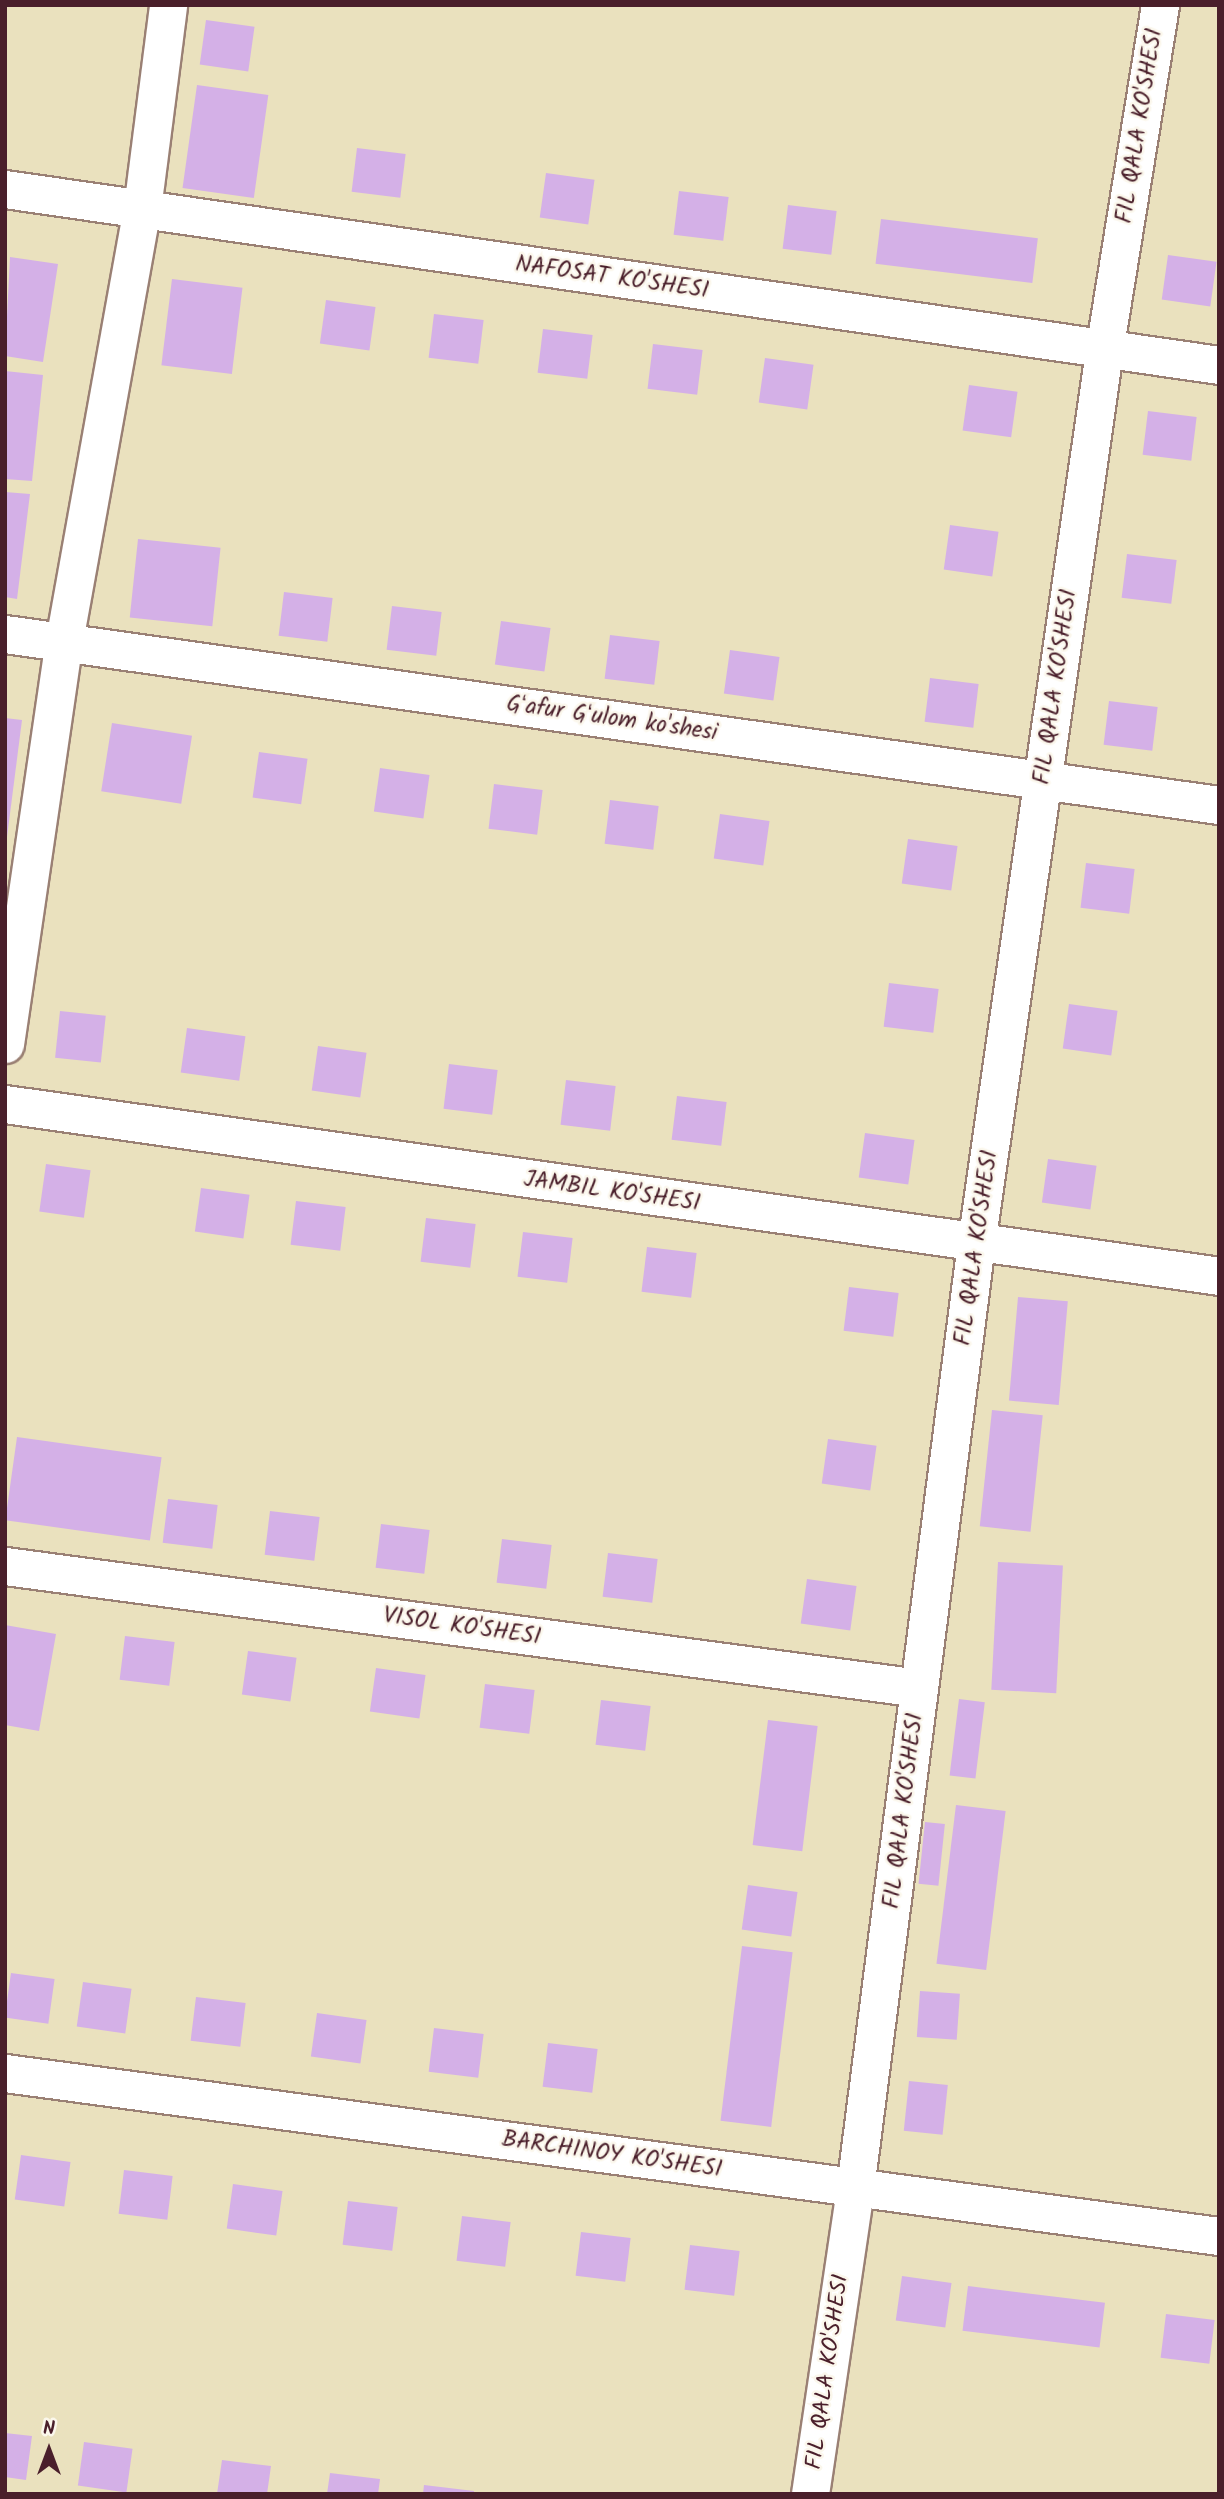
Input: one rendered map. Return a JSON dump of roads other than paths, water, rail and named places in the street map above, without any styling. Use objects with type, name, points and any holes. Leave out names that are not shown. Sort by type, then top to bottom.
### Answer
[{"type":"street","points":[[5,1044],[64,641],[142,209],[168,5]]},
{"type":"street","name":"FIL QALA KO'SHESI","points":[[810,2494],[855,2188],[976,1244],[1104,351],[1160,5]]},
{"type":"street","name":"NAFOSAT KO'SHESI","points":[[5,190],[1104,351],[1219,365]]},
{"type":"street","name":"Gʻafur Gʻulom ko'shesi","points":[[5,634],[1219,805]]},
{"type":"street","name":"JAMBIL KO'SHESI","points":[[5,1104],[976,1244],[1219,1276]]},
{"type":"street","name":"VISOL KO'SHESI","points":[[5,1566],[919,1688]]},
{"type":"street","name":"BARCHINOY KO'SHESI","points":[[5,2073],[1219,2236]]}]
